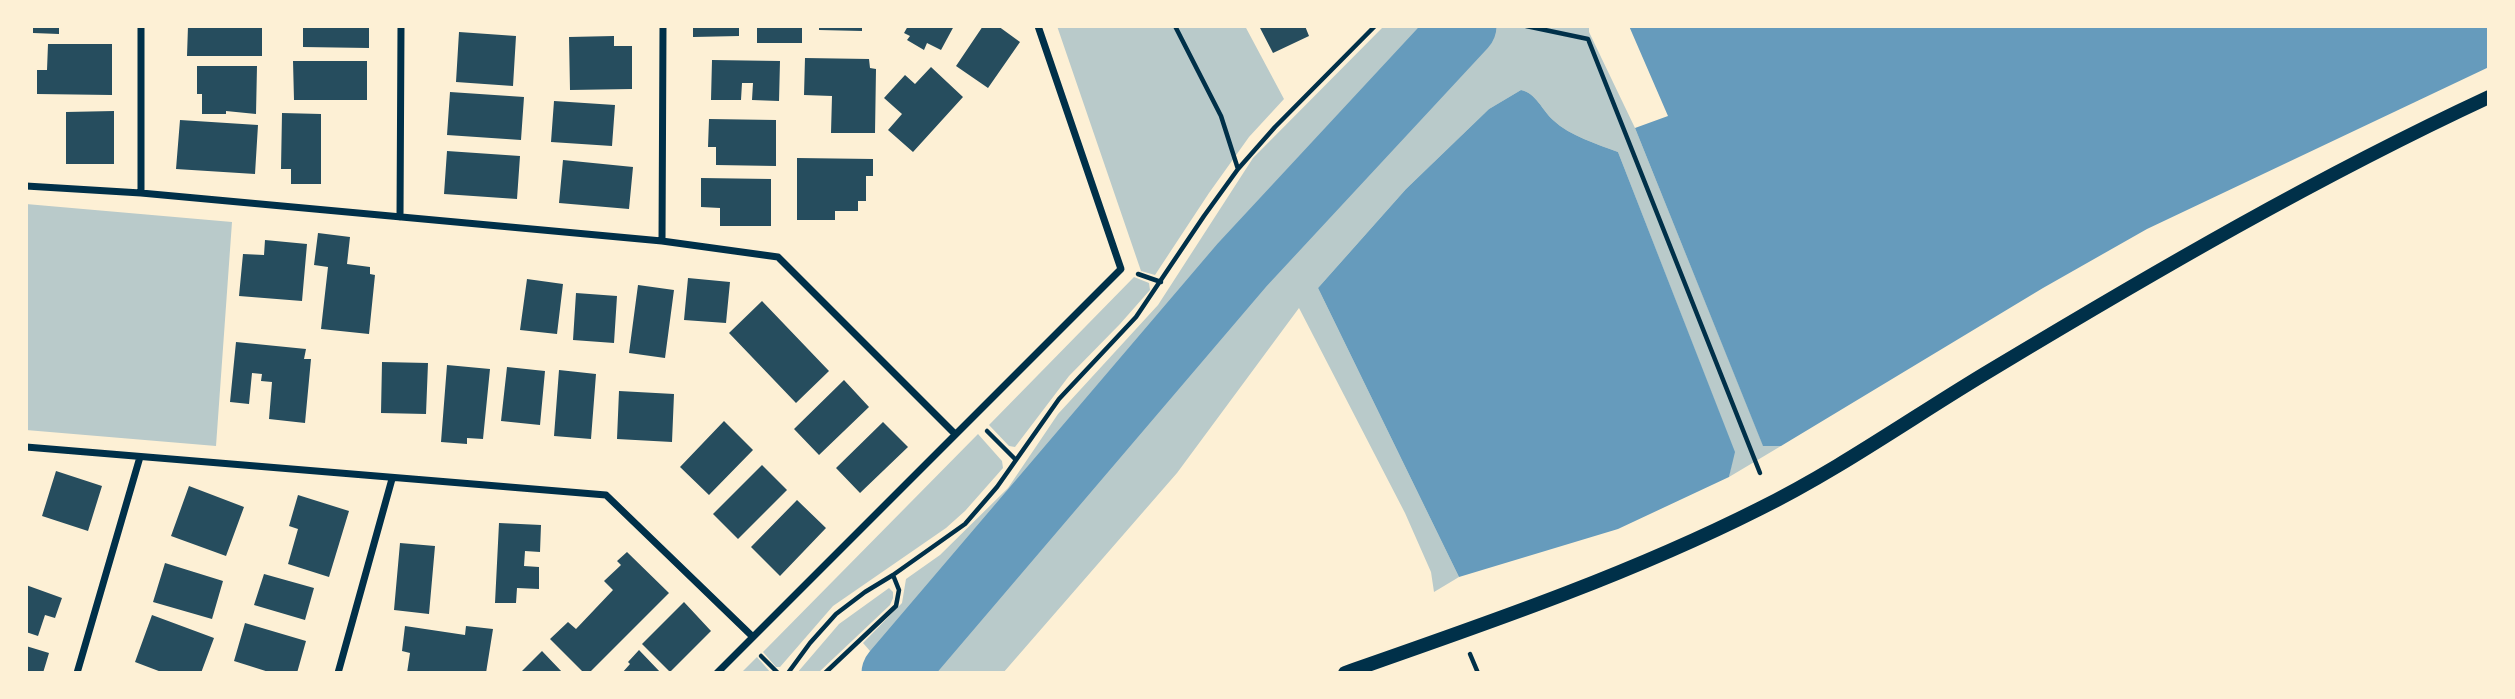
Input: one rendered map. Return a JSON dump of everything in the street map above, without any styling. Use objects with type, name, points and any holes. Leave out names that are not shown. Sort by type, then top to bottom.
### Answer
[{"type":"main road","points":[[1345,673],[1562,595],[1705,535],[1759,509],[1821,476],[2179,257],[2350,164],[2489,97]]},
{"type":"street","points":[[141,26],[141,193]]},
{"type":"street","points":[[400,217],[401,26]]},
{"type":"street","points":[[662,242],[663,26]]},
{"type":"street","points":[[717,673],[1122,269],[1038,26]]},
{"type":"street","points":[[26,186],[141,193],[400,217],[662,242],[778,257],[955,434]]},
{"type":"street","points":[[26,447],[606,495],[753,637]]},
{"type":"street","points":[[77,673],[140,457]]},
{"type":"street","points":[[338,673],[393,479]]},
{"type":"path","points":[[1175,26],[1221,116],[1238,169]]},
{"type":"path","points":[[788,673],[836,614],[965,524],[998,487],[1059,399],[1136,317],[1238,169],[1275,127],[1375,26]]},
{"type":"path","points":[[1526,26],[1588,38],[1760,473]]},
{"type":"path","points":[[972,417],[1016,460]]},
{"type":"path","points":[[825,673],[896,606],[899,590],[893,575]]},
{"type":"shaded area","points":[[1057,26],[1245,26],[1284,99],[1249,137],[1155,275],[1141,271]]},
{"type":"shaded area","points":[[1384,26],[1437,26],[1284,185],[1287,189],[960,577],[871,673],[861,673],[877,659],[863,643],[902,603],[906,579],[940,555],[1008,488],[1058,414],[1158,305],[1253,158]]},
{"type":"shaded area","points":[[1492,26],[1589,26],[1589,32],[1635,128],[1763,445],[1781,446],[1729,477],[1734,451],[1618,152],[1567,131],[1553,120],[1531,95],[1521,90],[1489,109],[1406,189],[1318,288],[1459,577],[1434,592],[1431,572],[1405,513],[1299,308],[1177,473],[1003,673],[915,673],[1042,529],[1260,269],[1311,212],[1316,213]]},
{"type":"shaded area","points":[[26,204],[232,222],[216,446],[26,430]]},
{"type":"shaded area","points":[[1134,277],[1149,283],[1150,290],[1069,376],[1015,447],[1009,446],[989,425]]},
{"type":"shaded area","points":[[978,434],[1002,461],[1003,468],[946,528],[833,606],[780,667],[776,667],[763,652]]},
{"type":"shaded area","points":[[889,588],[893,592],[890,605],[818,673],[797,673],[839,624]]},
{"type":"shaded area","points":[[757,657],[771,673],[741,673]]},
{"type":"water","points":[[1629,26],[2489,26],[2489,67],[2147,229],[2043,288],[1781,446],[1763,446],[1635,128],[1668,116]]},
{"type":"water","points":[[1521,90],[1531,95],[1553,120],[1567,131],[1618,152],[1735,452],[1729,477],[1618,529],[1459,577],[1318,288],[1406,189],[1489,109]]},
{"type":"building","points":[[33,26],[59,26],[59,34],[33,33]]},
{"type":"building","points":[[188,26],[262,26],[262,56],[187,56]]},
{"type":"building","points":[[303,26],[369,26],[369,48],[303,47]]},
{"type":"building","points":[[693,26],[739,26],[739,36],[693,37]]},
{"type":"building","points":[[757,26],[802,26],[802,43],[757,43]]},
{"type":"building","points":[[819,26],[862,26],[862,31],[819,30]]},
{"type":"building","points":[[908,26],[954,26],[941,50],[927,43],[924,50],[907,40],[910,36],[904,33]]},
{"type":"building","points":[[983,26],[998,26],[1020,42],[988,88],[956,66]]},
{"type":"building","points":[[1259,26],[1305,26],[1309,36],[1273,53]]},
{"type":"building","points":[[459,32],[516,36],[513,86],[456,82]]},
{"type":"building","points":[[614,36],[614,46],[632,46],[632,89],[570,90],[569,37]]},
{"type":"building","points":[[48,44],[112,44],[112,95],[37,94],[37,70],[47,70]]},
{"type":"building","points":[[805,58],[869,59],[870,68],[876,69],[875,133],[831,133],[832,96],[804,95]]},
{"type":"building","points":[[712,60],[780,61],[779,101],[752,100],[753,83],[742,83],[741,100],[711,100]]},
{"type":"building","points":[[293,61],[367,61],[367,100],[294,100]]},
{"type":"building","points":[[197,66],[257,66],[256,114],[226,111],[226,114],[202,114],[202,94],[197,94]]},
{"type":"building","points":[[931,67],[963,97],[913,152],[888,130],[902,114],[884,98],[905,75],[915,84]]},
{"type":"building","points":[[450,92],[524,97],[521,140],[447,135]]},
{"type":"building","points":[[554,101],[615,105],[612,146],[551,142]]},
{"type":"building","points":[[114,111],[114,164],[66,164],[66,112]]},
{"type":"building","points":[[282,113],[321,114],[321,184],[291,184],[291,169],[281,169]]},
{"type":"building","points":[[709,119],[776,120],[776,166],[716,165],[716,147],[708,147]]},
{"type":"building","points":[[180,120],[258,125],[255,174],[176,169]]},
{"type":"building","points":[[447,151],[520,156],[517,199],[444,194]]},
{"type":"building","points":[[797,158],[873,159],[873,176],[866,176],[866,201],[858,201],[858,211],[835,211],[835,220],[797,220]]},
{"type":"building","points":[[563,160],[633,167],[629,209],[559,203]]},
{"type":"building","points":[[701,178],[771,179],[771,226],[720,226],[720,208],[701,207]]},
{"type":"building","points":[[318,233],[350,237],[347,264],[370,267],[370,274],[375,275],[369,334],[321,329],[328,267],[314,265]]},
{"type":"building","points":[[265,240],[307,244],[302,301],[239,296],[243,254],[264,255]]},
{"type":"building","points":[[688,278],[730,282],[726,323],[684,320]]},
{"type":"building","points":[[527,279],[563,284],[557,334],[520,330]]},
{"type":"building","points":[[638,285],[674,290],[665,358],[629,353]]},
{"type":"building","points":[[576,293],[617,296],[614,343],[573,340]]},
{"type":"building","points":[[762,301],[829,371],[796,403],[729,333]]},
{"type":"building","points":[[236,342],[306,349],[304,359],[311,359],[305,423],[269,419],[272,382],[261,381],[262,374],[252,373],[249,404],[230,402]]},
{"type":"building","points":[[382,362],[428,363],[426,414],[381,413]]},
{"type":"building","points":[[447,365],[490,369],[483,439],[467,438],[467,444],[441,442]]},
{"type":"building","points":[[507,367],[545,371],[540,425],[501,421]]},
{"type":"building","points":[[559,370],[596,374],[591,439],[554,436]]},
{"type":"building","points":[[844,380],[869,407],[819,455],[794,429]]},
{"type":"building","points":[[619,391],[674,394],[672,442],[617,439]]},
{"type":"building","points":[[724,421],[753,450],[709,495],[680,467]]},
{"type":"building","points":[[883,422],[908,447],[860,493],[836,468]]},
{"type":"building","points":[[762,465],[787,490],[738,539],[713,514]]},
{"type":"building","points":[[56,471],[102,486],[88,531],[42,516]]},
{"type":"building","points":[[189,486],[244,507],[226,556],[171,536]]},
{"type":"building","points":[[298,495],[349,511],[329,577],[288,564],[298,529],[289,526]]},
{"type":"building","points":[[797,500],[826,528],[780,576],[751,547]]},
{"type":"building","points":[[499,523],[541,525],[540,552],[525,551],[524,566],[539,567],[539,589],[517,588],[516,603],[495,603]]},
{"type":"building","points":[[400,543],[435,546],[429,614],[394,610]]},
{"type":"building","points":[[627,552],[669,593],[589,673],[584,673],[550,639],[568,622],[576,629],[613,590],[604,581],[621,565],[617,561]]},
{"type":"building","points":[[165,563],[223,581],[212,619],[153,602]]},
{"type":"building","points":[[264,574],[314,588],[305,620],[254,605]]},
{"type":"building","points":[[26,585],[62,598],[55,618],[45,615],[38,636],[26,632]]},
{"type":"building","points":[[684,602],[711,631],[670,672],[642,644]]},
{"type":"building","points":[[152,615],[214,638],[201,673],[164,673],[135,662]]},
{"type":"building","points":[[245,623],[306,641],[297,673],[272,673],[234,661]]},
{"type":"building","points":[[405,626],[465,635],[466,626],[493,629],[486,673],[407,673],[410,653],[402,651]]},
{"type":"building","points":[[26,646],[49,653],[43,673],[26,673]]},
{"type":"building","points":[[639,650],[661,673],[622,673]]},
{"type":"building","points":[[542,651],[563,673],[520,673]]},
{"type":"waterway","points":[[894,673],[1242,265],[1464,26]]}]
